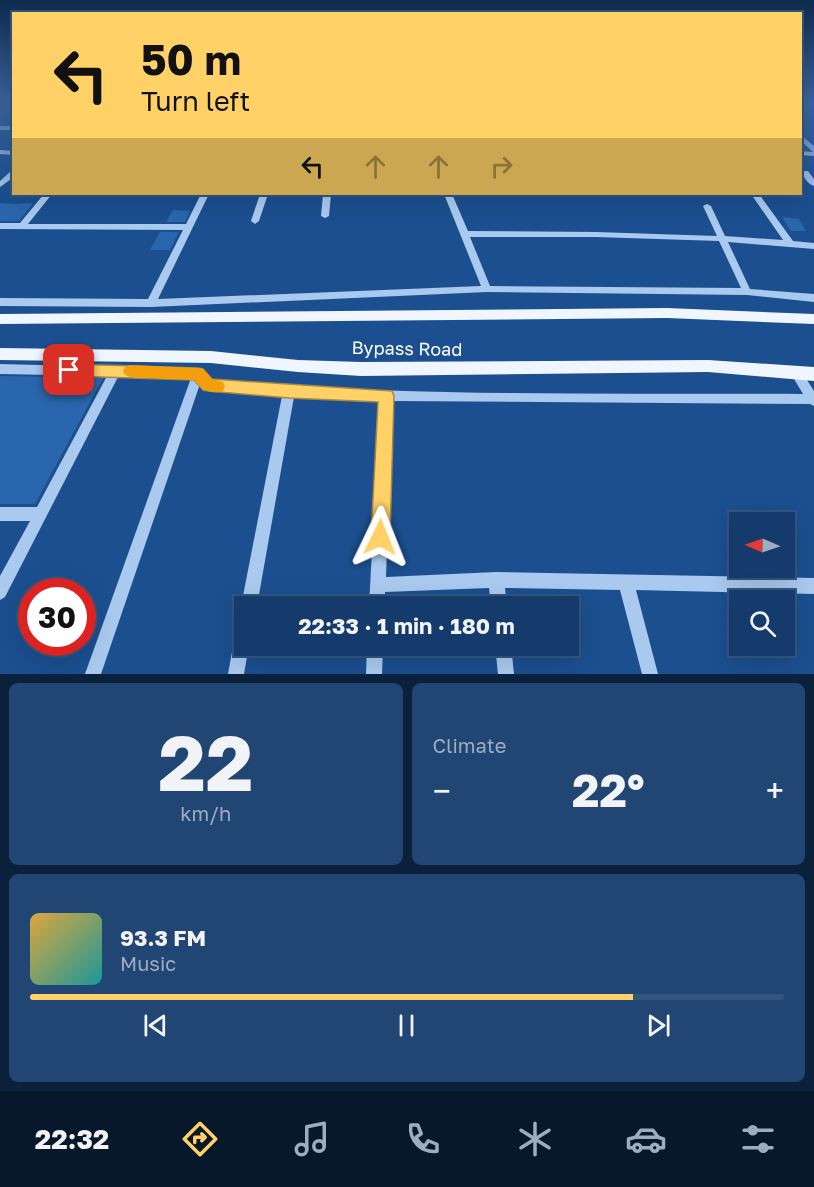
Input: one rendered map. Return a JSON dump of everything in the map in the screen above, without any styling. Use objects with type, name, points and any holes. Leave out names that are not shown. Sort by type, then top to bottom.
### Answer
[{"type":"main road","points":[[0,319],[667,313],[814,319]]},
{"type":"main road","name":"Bypass Road","points":[[0,354],[211,357],[298,366],[361,369],[708,366],[814,374]]},
{"type":"street","points":[[802,138],[814,152]]},
{"type":"street","points":[[805,174],[814,184]]},
{"type":"street","points":[[0,185],[12,175]]},
{"type":"street","points":[[22,226],[47,195]]},
{"type":"street","points":[[151,303],[205,195]]},
{"type":"street","points":[[255,221],[264,195]]},
{"type":"street","points":[[325,216],[327,195]]},
{"type":"street","points":[[448,195],[487,289]]},
{"type":"street","points":[[756,195],[789,244]]},
{"type":"street","points":[[707,206],[747,291]]},
{"type":"street","points":[[0,226],[189,227]]},
{"type":"street","points":[[465,234],[596,234],[721,238],[814,246]]},
{"type":"street","points":[[0,302],[151,303],[487,289],[747,291],[814,298]]},
{"type":"street","points":[[0,369],[198,374],[208,385],[289,392],[386,396],[814,400]]},
{"type":"street","points":[[0,592],[115,371]]},
{"type":"street","points":[[796,372],[814,400]]},
{"type":"street","points":[[93,674],[198,374]]},
{"type":"street","points":[[251,596],[289,392]]},
{"type":"street","points":[[377,596],[386,396]]},
{"type":"street","points":[[0,514],[39,514]]},
{"type":"street","points":[[378,585],[496,580],[814,586]]},
{"type":"street","points":[[496,580],[498,596]]},
{"type":"street","points":[[627,583],[650,674]]},
{"type":"street","points":[[236,674],[239,656]]},
{"type":"street","points":[[374,674],[375,656]]},
{"type":"street","points":[[504,656],[506,674]]},
{"type":"building","points":[[0,203],[33,203],[19,221],[0,221]]},
{"type":"building","points":[[173,210],[190,211],[185,222],[166,222]]},
{"type":"building","points":[[782,217],[799,219],[806,231],[791,231]]},
{"type":"building","points":[[160,232],[179,232],[170,250],[150,250]]},
{"type":"building","points":[[0,376],[103,378],[35,504],[0,504]]},
{"type":"slow traffic","points":[[130,371],[198,374],[208,385],[218,386]]},
{"type":"route","points":[[69,370],[198,374],[208,385],[289,392],[386,396],[380,537]]}]
